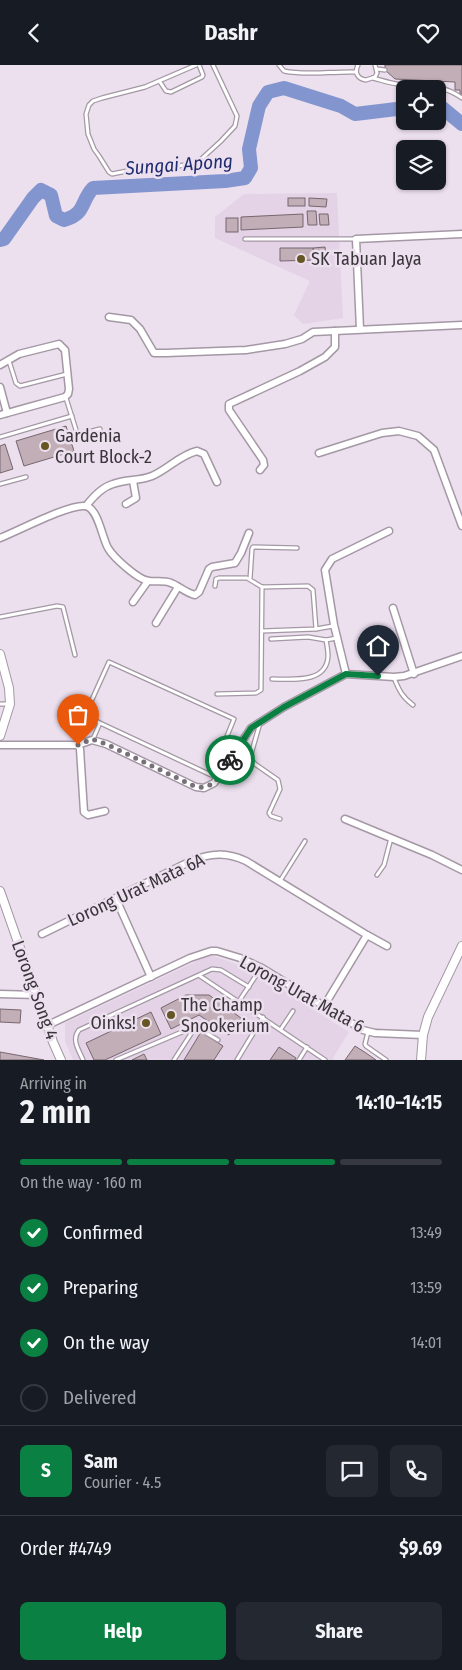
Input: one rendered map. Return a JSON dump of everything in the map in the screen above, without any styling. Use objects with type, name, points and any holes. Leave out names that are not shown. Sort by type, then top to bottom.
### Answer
[{"type":"street","points":[[360,329],[356,239],[462,234]]},
{"type":"street","points":[[109,317],[131,320],[140,329],[154,353],[246,350],[285,344],[302,339],[313,332],[462,325]]},
{"type":"street","points":[[260,470],[264,465],[263,460],[229,410],[229,405],[325,357],[334,347],[335,331]]},
{"type":"street","points":[[0,365],[19,354],[59,344],[65,350],[68,373],[68,394],[66,397],[0,415]]},
{"type":"street","points":[[0,387],[7,413]]},
{"type":"street","points":[[319,453],[382,433],[399,431],[418,436],[434,450],[462,526]]},
{"type":"street","points":[[86,506],[93,497],[113,484],[154,475],[176,461],[197,451],[204,454],[217,482]]},
{"type":"street","points":[[126,503],[136,498],[133,481]]},
{"type":"street","points":[[0,538],[39,520],[74,507],[86,506],[96,515],[107,547],[123,565],[148,581],[168,582],[191,594],[197,594],[212,567],[235,563],[249,533]]},
{"type":"street","points":[[346,674],[334,625],[325,570],[332,559],[389,531]]},
{"type":"street","points":[[134,601],[148,581]]},
{"type":"street","points":[[156,623],[178,587]]},
{"type":"street","points":[[393,609],[414,674]]},
{"type":"street","points":[[0,654],[3,674],[9,688],[10,703],[0,736]]},
{"type":"street","points":[[0,745],[78,745],[92,739],[196,787],[204,788],[214,783],[247,733],[260,722],[346,674],[394,677],[414,674],[462,656]]},
{"type":"street","points":[[78,745],[80,749],[84,813],[91,815],[105,811]]},
{"type":"street","points":[[345,819],[391,837],[462,870]]},
{"type":"street","name":"Lorong Urat Mata 6A","points":[[42,934],[191,861],[212,854],[220,854],[235,856],[387,946]]},
{"type":"street","name":"Lorong Song 4","points":[[0,891],[61,1060]]},
{"type":"street","points":[[116,899],[151,977]]},
{"type":"street","points":[[324,1006],[367,935]]},
{"type":"street","points":[[422,1060],[423,1035],[428,1017],[462,946]]},
{"type":"street","name":"Lorong Urat Mata 6","points":[[48,1025],[190,958],[211,951],[217,951],[240,958],[262,968],[368,1032],[423,1035]]},
{"type":"street","points":[[0,994],[37,995]]},
{"type":"lane","points":[[160,82],[166,91],[172,93],[202,77],[203,71],[198,65],[160,82],[102,98],[93,101],[89,105],[86,114],[88,134],[94,149],[112,174],[132,170],[179,166],[198,161],[235,126],[237,116],[213,65]]},
{"type":"lane","points":[[279,65],[284,71],[293,73],[356,72],[362,79],[366,80],[373,79],[395,84],[437,86],[450,90],[462,98]]},
{"type":"lane","points":[[345,65],[345,72]]},
{"type":"lane","points":[[356,72],[358,65]]},
{"type":"lane","points":[[373,79],[377,73],[376,67]]},
{"type":"lane","points":[[376,67],[384,70]]},
{"type":"lane","points":[[245,239],[356,239]]},
{"type":"lane","points":[[9,361],[16,383],[20,386],[68,373]]},
{"type":"lane","points":[[66,397],[77,433],[100,429]]},
{"type":"lane","points":[[0,437],[72,417]]},
{"type":"lane","points":[[0,484],[26,477]]},
{"type":"lane","points":[[250,579],[253,547],[297,548]]},
{"type":"lane","points":[[215,586],[216,579],[219,577],[250,579],[262,587],[310,587],[313,590],[316,629]]},
{"type":"lane","points":[[218,694],[256,693],[261,690],[262,587]]},
{"type":"lane","points":[[0,617],[57,606],[63,607],[75,655]]},
{"type":"lane","points":[[262,631],[316,629],[334,625]]},
{"type":"lane","points":[[271,639],[308,637],[326,640],[337,638]]},
{"type":"lane","points":[[272,679],[306,678],[322,671],[328,656],[326,640]]},
{"type":"lane","points":[[109,662],[234,719],[211,775],[100,723],[85,715],[109,662]]},
{"type":"lane","points":[[394,677],[399,692],[413,705]]},
{"type":"lane","points":[[0,704],[10,703]]},
{"type":"lane","points":[[260,722],[250,758],[255,764],[278,780],[280,789],[269,813],[271,816],[280,819]]},
{"type":"lane","points":[[92,739],[100,723]]},
{"type":"lane","points":[[377,875],[384,865],[391,837]]},
{"type":"lane","points":[[279,882],[304,841]]},
{"type":"lane","points":[[83,1060],[75,1041],[75,1035],[79,1030],[212,969],[218,968],[249,987]]},
{"type":"lane","points":[[239,1001],[262,968]]},
{"type":"lane","points":[[200,975],[325,1060]]},
{"type":"lane","points":[[281,1029],[293,1011]]},
{"type":"lane","points":[[237,1060],[263,1017]]},
{"type":"lane","points":[[116,1060],[194,1025],[218,1040]]},
{"type":"lane","points":[[174,1060],[196,1027]]},
{"type":"lane","points":[[368,1032],[366,1046],[386,1060]]},
{"type":"lane","points":[[299,1060],[307,1047]]},
{"type":"shaded area","name":"SK Tabuan Jaya","points":[[337,193],[343,318],[303,324],[294,315],[310,281],[215,238],[215,217],[244,194]]},
{"type":"shaded area","points":[[210,955],[248,968],[349,1032],[333,1058],[335,1060],[73,1060],[65,1041],[65,1023]]},
{"type":"building","points":[[385,65],[462,65],[462,94],[460,94],[460,90],[455,90],[455,82],[446,82],[446,80],[395,79],[385,70]]},
{"type":"building","points":[[288,198],[305,198],[305,206],[288,206]]},
{"type":"building","points":[[309,198],[327,199],[326,207],[309,206]]},
{"type":"building","points":[[307,211],[316,211],[317,225],[308,225]]},
{"type":"building","points":[[303,214],[303,227],[241,230],[241,217]]},
{"type":"building","points":[[319,214],[328,214],[329,225],[320,225]]},
{"type":"building","points":[[226,218],[238,218],[238,232],[226,232]]},
{"type":"building","points":[[325,247],[326,260],[314,260],[313,248]]},
{"type":"building","points":[[280,248],[313,248],[314,260],[280,261]]},
{"type":"building","name":"Gardenia Court Block-2","points":[[66,426],[74,451],[24,466],[16,441]]},
{"type":"building","points":[[5,444],[13,469],[0,473],[0,446]]},
{"type":"building","points":[[186,995],[209,995],[241,1018],[229,1035],[199,1015],[171,1029],[161,1008]]},
{"type":"building","points":[[0,1009],[21,1010],[20,1023],[0,1022]]},
{"type":"building","points":[[151,1012],[161,1034],[105,1060],[94,1060],[86,1043]]},
{"type":"building","points":[[201,1032],[223,1046],[214,1060],[184,1060]]},
{"type":"building","points":[[355,1046],[366,1053],[376,1060],[345,1060]]},
{"type":"building","points":[[279,1047],[296,1058],[295,1060],[270,1060]]},
{"type":"building","points":[[0,1052],[44,1060],[0,1060]]},
{"type":"building","points":[[144,1054],[147,1060],[132,1060]]},
{"type":"waterway","name":"Sungai Apong","points":[[0,240],[4,239],[33,198],[41,190],[51,195],[56,216],[64,220],[79,211],[93,188],[225,181],[245,178],[251,168],[249,149],[259,106],[268,92],[284,88],[341,106],[355,114],[396,109]]},
{"type":"waterway","name":"Sungai Apong","points":[[446,111],[462,124]]},
{"type":"way so far","points":[[78,745],[87,740],[97,740],[196,787],[204,788],[214,783],[230,760]]},
{"type":"place","name":"SK Tabuan Jaya","points":[[301,259]]},
{"type":"place","name":"Gardenia Court Block-2","points":[[45,446]]},
{"type":"place","name":"The Champ Snookerium","points":[[171,1015]]},
{"type":"place","name":"Oinks!","points":[[146,1023]]},
{"type":"route","points":[[230,760],[251,728],[284,707],[346,674],[378,676]]}]
